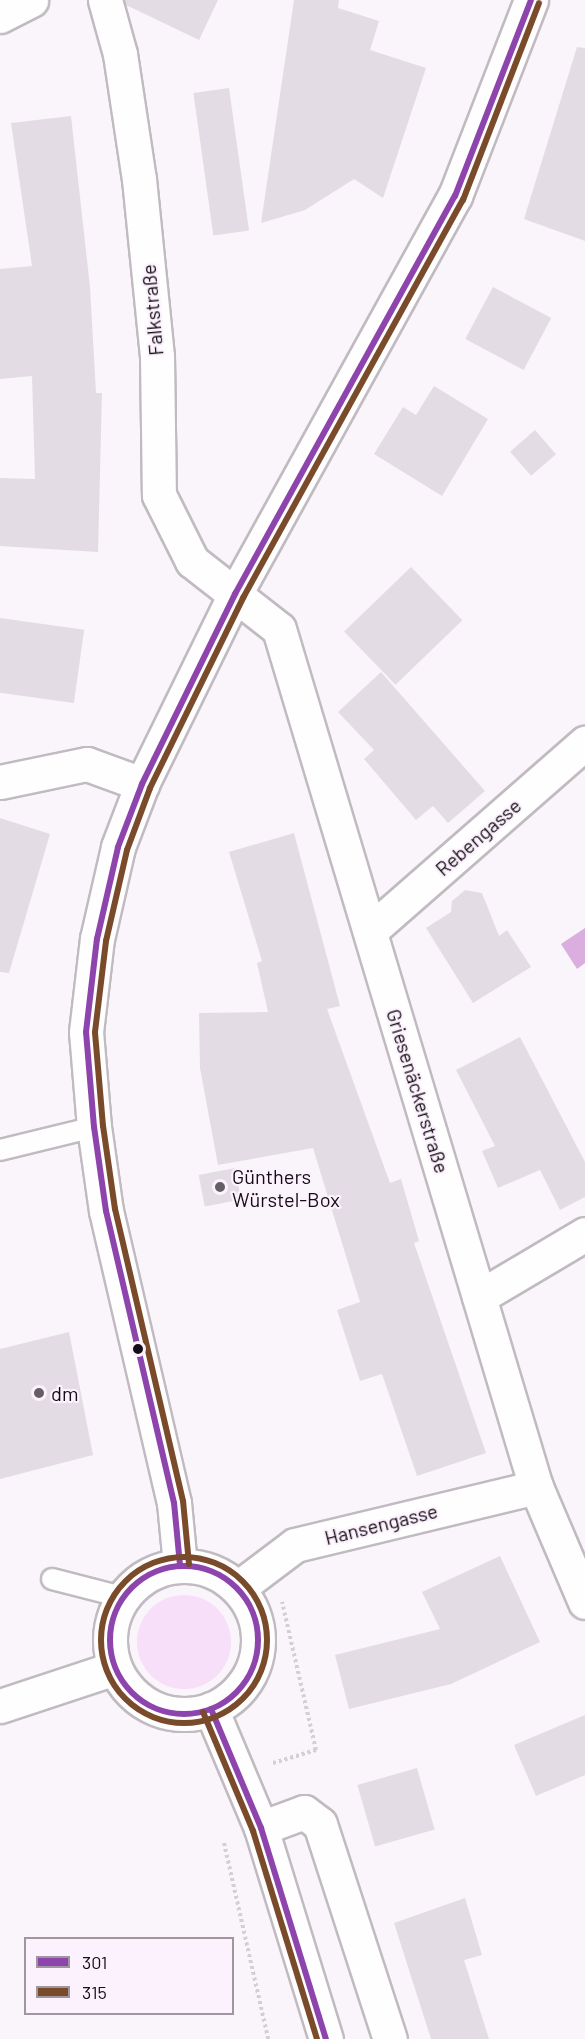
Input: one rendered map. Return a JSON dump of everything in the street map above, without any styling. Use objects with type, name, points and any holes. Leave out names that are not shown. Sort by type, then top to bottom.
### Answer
[{"type":"street","points":[[0,16],[31,0]]},
{"type":"street","name":"Falkstraße","points":[[105,0],[120,54],[139,179],[157,356],[159,495],[192,561],[235,594]]},
{"type":"street","points":[[180,1565],[174,1503],[106,1210],[94,1127],[86,1032],[97,939],[118,847],[142,784],[235,594],[455,196],[531,0]]},
{"type":"street","name":"Griesenäckerstraße","points":[[235,594],[279,629],[536,1487],[585,1602]]},
{"type":"street","name":"Rebengasse","points":[[370,931],[585,742]]},
{"type":"street","points":[[0,782],[87,764],[142,784]]},
{"type":"street","points":[[479,1297],[585,1234]]},
{"type":"street","name":"Hansengasse","points":[[238,1587],[295,1545],[536,1487]]},
{"type":"street","points":[[180,1565],[221,1574],[238,1587],[252,1608],[259,1632],[258,1656],[248,1679],[233,1697],[211,1709],[165,1712],[135,1695],[115,1668],[110,1644],[112,1620],[123,1598],[157,1569],[180,1565]]},
{"type":"street","points":[[0,1706],[115,1668]]},
{"type":"street","points":[[211,1709],[261,1828],[326,2039]]},
{"type":"street","points":[[261,1828],[304,1812],[320,1824],[390,2039]]},
{"type":"lane","points":[[0,1150],[94,1127]]},
{"type":"lane","points":[[52,1578],[123,1598]]},
{"type":"path","points":[[239,1773],[316,1750],[273,1562]]},
{"type":"path","points":[[223,1834],[225,1861],[268,2039]]},
{"type":"shaded area","points":[[585,928],[585,963],[577,969],[561,944]]},
{"type":"shaded area","points":[[184,1595],[202,1599],[217,1609],[227,1624],[231,1642],[227,1660],[217,1675],[202,1685],[184,1689],[166,1685],[151,1675],[141,1660],[137,1642],[141,1624],[151,1609],[166,1599]]},
{"type":"building","points":[[124,0],[218,0],[199,40],[126,5]]},
{"type":"building","points":[[294,0],[339,0],[338,8],[379,21],[370,50],[426,68],[383,198],[354,179],[305,210],[261,223]]},
{"type":"building","points":[[577,47],[585,48],[585,241],[524,219]]},
{"type":"building","points":[[229,88],[249,231],[213,236],[193,93]]},
{"type":"building","points":[[71,116],[90,287],[96,393],[102,393],[98,552],[0,546],[0,478],[35,479],[32,376],[0,379],[0,269],[32,266],[11,123]]},
{"type":"building","points":[[493,287],[551,318],[524,370],[465,339]]},
{"type":"building","points":[[434,386],[488,419],[442,496],[374,454],[403,407],[416,415]]},
{"type":"building","points":[[535,430],[556,454],[531,476],[510,452]]},
{"type":"building","points":[[411,567],[462,620],[396,685],[344,632]]},
{"type":"building","points":[[0,618],[84,630],[74,703],[0,693]]},
{"type":"building","points":[[381,672],[485,791],[448,823],[433,806],[416,820],[364,759],[374,750],[338,712]]},
{"type":"building","points":[[0,818],[50,834],[9,973],[0,972]]},
{"type":"building","points":[[294,833],[340,1006],[327,1009],[390,1183],[401,1179],[419,1241],[414,1243],[486,1453],[417,1476],[382,1374],[360,1381],[337,1310],[360,1302],[313,1148],[218,1165],[200,1068],[199,1013],[268,1012],[257,963],[262,961],[229,852]]},
{"type":"building","points":[[465,890],[482,893],[499,936],[507,930],[531,967],[473,1003],[426,928],[451,912],[452,901]]},
{"type":"building","points":[[520,1037],[585,1162],[585,1197],[560,1210],[540,1170],[498,1188],[482,1151],[495,1146],[456,1070]]},
{"type":"building","name":"Günthers Würstel-Box","points":[[235,1168],[241,1199],[205,1206],[199,1175]]},
{"type":"building","points":[[69,1332],[93,1455],[0,1479],[0,1349]]},
{"type":"building","points":[[500,1556],[540,1642],[451,1684],[349,1709],[335,1655],[440,1629],[422,1592]]},
{"type":"building","points":[[585,1715],[585,1775],[536,1796],[514,1745]]},
{"type":"building","points":[[417,1768],[435,1830],[375,1847],[357,1785]]},
{"type":"building","points":[[465,1898],[482,1955],[464,1960],[489,2039],[431,2039],[394,1923]]},
{"type":"transit line","name":"301","points":[[180,1565],[174,1503],[106,1211],[94,1127],[86,1032],[97,939],[118,847],[142,784],[235,594],[455,196],[531,0]]},
{"type":"transit line","name":"315","points":[[189,1564],[183,1501],[115,1209],[103,1126],[95,1032],[106,941],[127,850],[150,788],[243,598],[463,200],[539,3]]},
{"type":"transit line","name":"315","points":[[184,1557],[200,1558],[216,1563],[243,1581],[261,1608],[266,1624],[267,1640],[266,1656],[261,1672],[243,1699],[216,1717],[200,1722],[184,1723],[168,1722],[152,1717],[125,1699],[107,1672],[102,1656],[101,1640],[102,1624],[107,1608],[125,1581],[152,1563],[168,1558],[184,1557]]},
{"type":"transit line","name":"301","points":[[184,1566],[212,1571],[237,1587],[253,1612],[258,1640],[253,1668],[237,1693],[212,1709],[184,1714],[156,1709],[131,1693],[115,1668],[110,1640],[115,1612],[131,1587],[156,1571],[184,1566]]},
{"type":"transit line","name":"301","points":[[211,1709],[261,1828],[326,2039]]},
{"type":"transit line","name":"315","points":[[203,1712],[253,1831],[317,2039]]},
{"type":"place","name":"Günthers Würstel-Box","points":[[220,1187]]},
{"type":"place","name":"dm","points":[[39,1393]]}]
